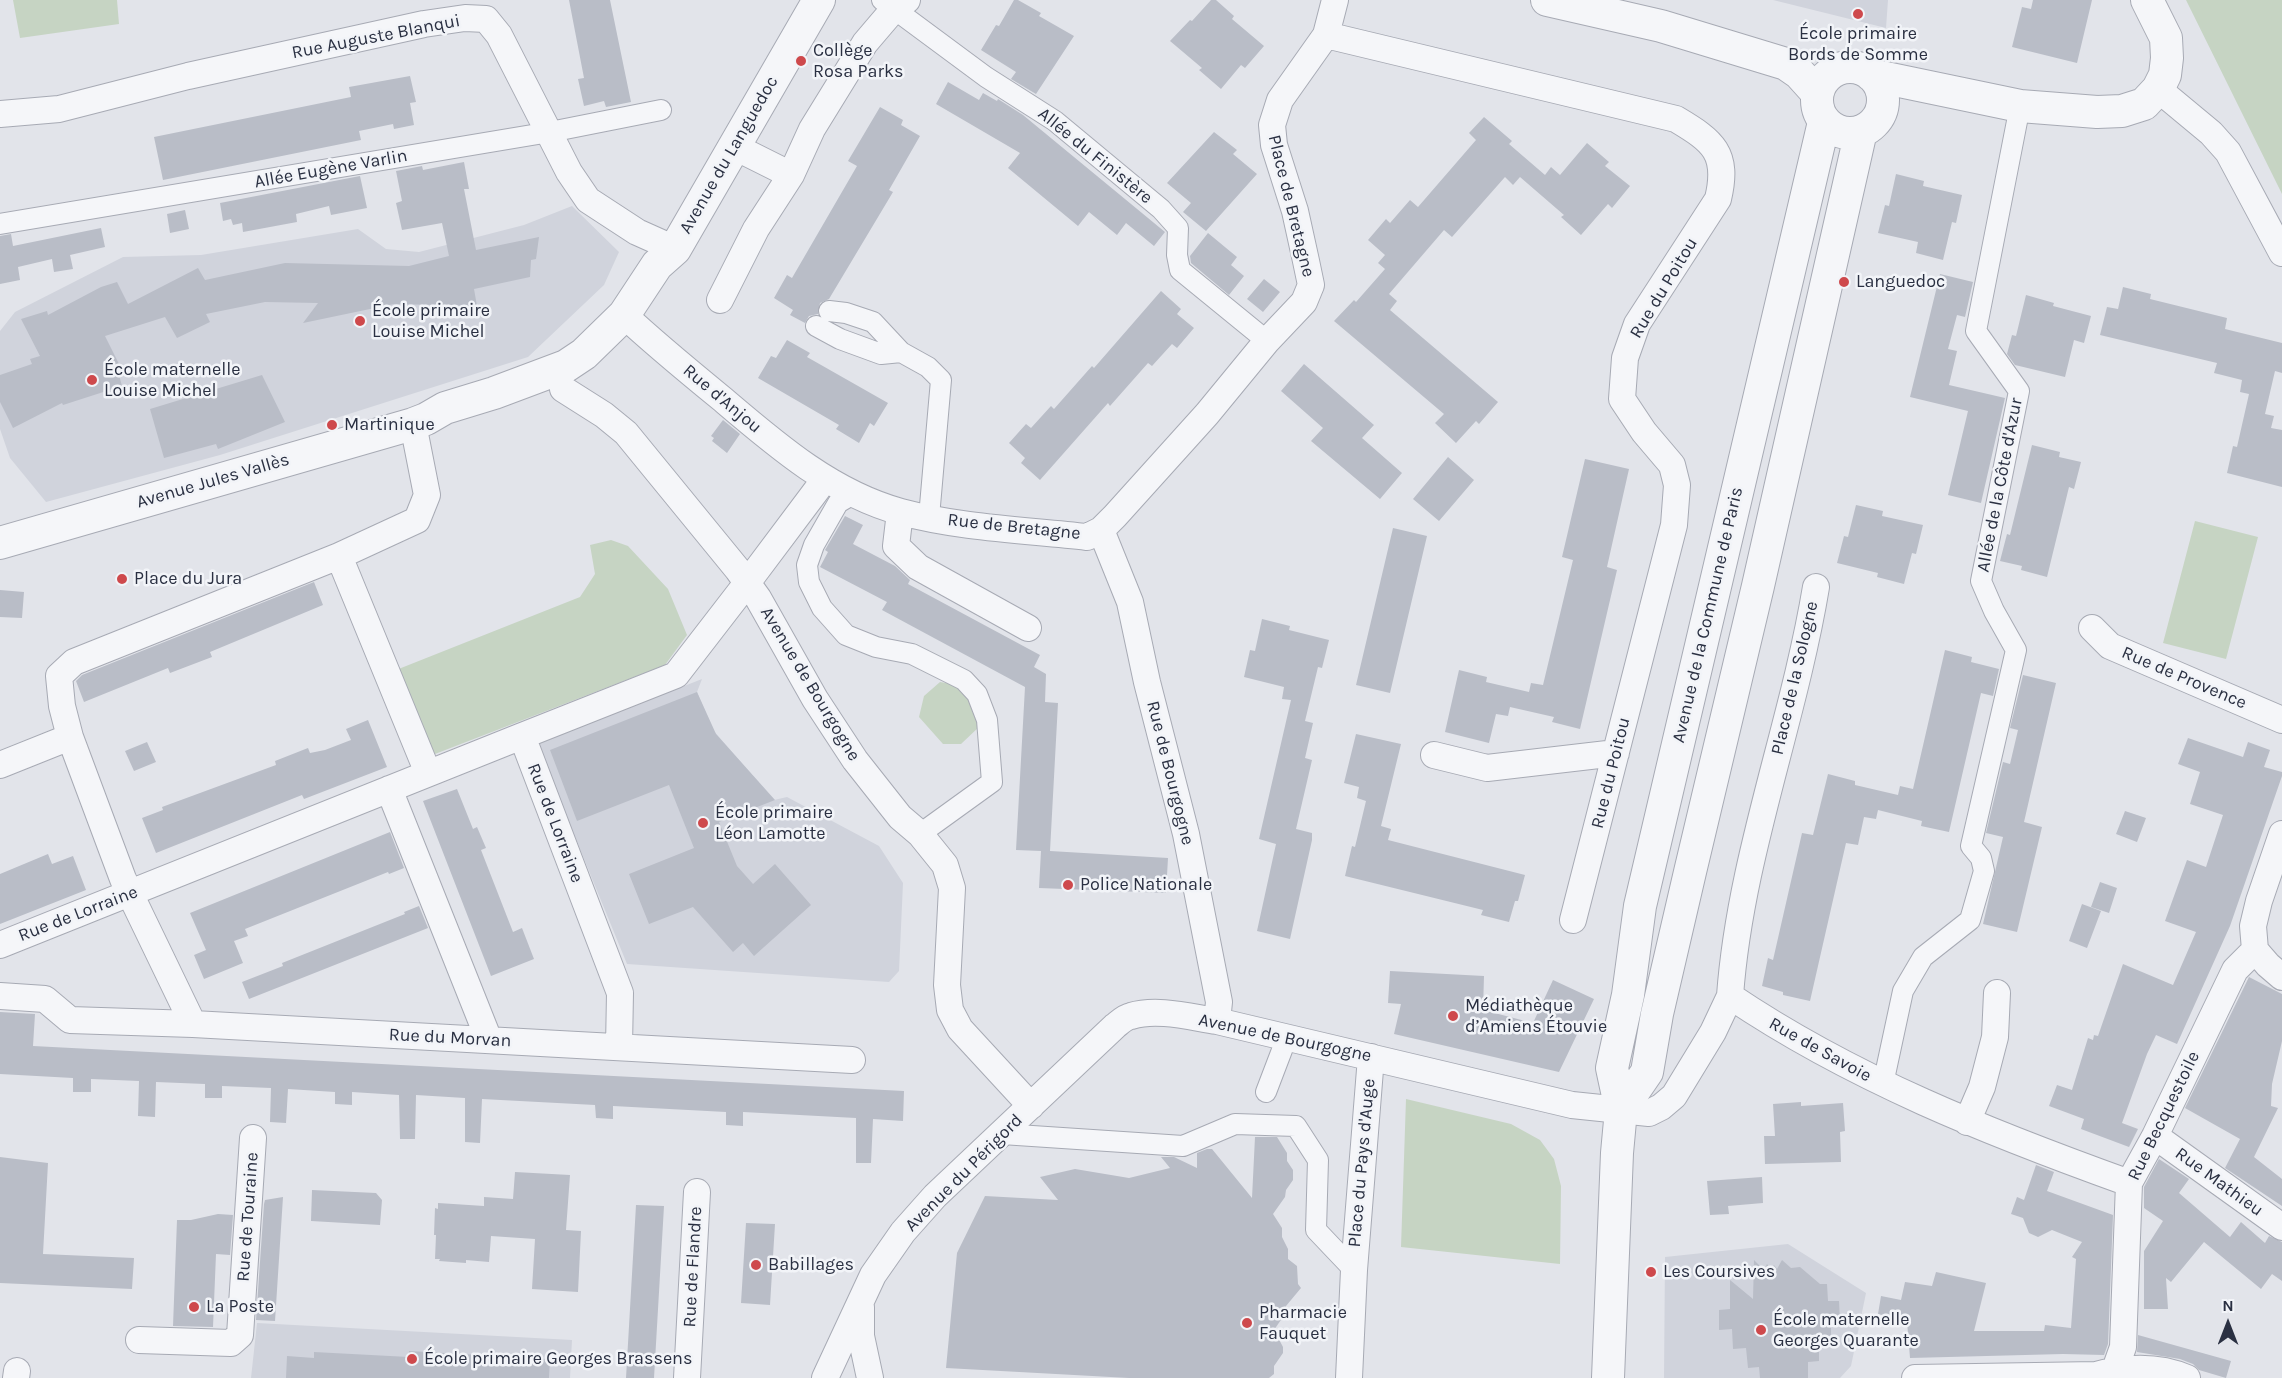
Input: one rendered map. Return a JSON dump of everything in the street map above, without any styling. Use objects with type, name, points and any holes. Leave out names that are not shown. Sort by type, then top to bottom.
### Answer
[{"type":"street","name":"Avenue du Languedoc","points":[[590,361],[630,321],[657,265],[675,249],[819,0]]},
{"type":"street","name":"Place de Bretagne","points":[[1268,341],[1304,302],[1311,285],[1295,211],[1274,145],[1272,125],[1280,100],[1326,34],[1335,0]]},
{"type":"street","points":[[1547,0],[1661,26],[1786,64],[1799,73],[1821,107],[1843,132],[1868,126],[1939,88]]},
{"type":"street","points":[[1661,26],[1689,24],[1803,52],[1857,71],[2020,106],[2097,112],[2122,111],[2144,104],[2158,88],[2165,75],[2166,38],[2147,0]]},
{"type":"street","points":[[720,300],[756,229],[791,175],[812,129],[865,43],[895,3]]},
{"type":"street","name":"Allée du Finistère","points":[[895,3],[986,77],[1055,121],[1161,209],[1178,228],[1177,255],[1180,270],[1268,341]]},
{"type":"street","name":"Rue Auguste Blanqui","points":[[0,114],[59,109],[188,76],[414,26],[465,18],[486,20],[499,34],[569,172],[588,200],[637,232],[675,249]]},
{"type":"street","name":"Rue du Poitou","points":[[1326,34],[1676,119],[1698,132],[1712,144],[1720,159],[1723,178],[1718,199],[1637,324],[1624,358],[1622,399],[1644,432],[1672,465],[1677,485],[1674,525],[1573,920]]},
{"type":"street","points":[[1821,107],[1826,77],[1857,71],[1878,82],[1883,102],[1868,126]]},
{"type":"street","points":[[2158,88],[2211,133],[2228,152],[2282,253]]},
{"type":"street","name":"Allée de la Côte d'Azur","points":[[1883,1084],[1903,991],[1923,957],[1970,920],[1984,872],[1981,858],[1971,846],[2016,650],[1994,611],[1981,581],[2019,391],[1976,331],[2020,106]]},
{"type":"street","name":"Avenue de la Commune de Paris","points":[[1608,1378],[1617,1153],[1608,1108],[1612,1068],[1628,995],[1640,906],[1821,107]]},
{"type":"street","name":"Allée Eugène Varlin","points":[[0,224],[550,132],[661,110]]},
{"type":"street","name":"Avenue de la Commune de Paris","points":[[1608,1108],[1647,1072],[1682,907],[1868,126]]},
{"type":"street","points":[[733,146],[791,175]]},
{"type":"street","points":[[829,310],[873,322],[901,352],[928,367],[941,380],[929,517]]},
{"type":"street","name":"Rue d'Anjou","points":[[630,321],[782,449],[825,478]]},
{"type":"street","points":[[816,326],[840,339],[881,354],[901,352]]},
{"type":"street","name":"Rue de Bretagne","points":[[825,478],[900,512],[971,524],[1087,537],[1101,530],[1207,414],[1268,341]]},
{"type":"street","name":"Avenue Jules Vallès","points":[[0,543],[420,422],[456,420],[532,400],[563,389],[590,361]]},
{"type":"street","name":"Avenue Jules Vallès","points":[[420,422],[445,408],[546,375],[566,366],[590,361]]},
{"type":"street","name":"Avenue de Bourgogne","points":[[563,389],[604,415],[626,433],[747,584],[758,598],[815,699],[855,760],[900,817],[920,834],[945,866],[952,888],[947,986],[950,1010],[960,1029],[1031,1106],[1115,1026],[1128,1016],[1144,1013],[1217,1021],[1562,1102],[1649,1113],[1674,1096],[1713,1032],[1730,996]]},
{"type":"street","points":[[193,1024],[130,893],[70,737],[62,706],[59,676],[74,662],[339,556],[417,520],[428,495],[420,422]]},
{"type":"street","points":[[522,736],[676,675],[825,478]]},
{"type":"street","points":[[855,493],[838,503],[814,545],[807,565],[809,582],[822,608],[846,635],[876,647],[912,654],[964,680],[977,694],[987,720],[992,782],[920,834]]},
{"type":"street","points":[[900,512],[896,546],[918,567],[1028,628]]},
{"type":"street","name":"Rue de Bourgogne","points":[[1101,530],[1130,602],[1146,682],[1186,834],[1219,1002],[1217,1021]]},
{"type":"street","points":[[339,556],[428,773]]},
{"type":"street","name":"Place de la Sologne","points":[[1730,996],[1733,952],[1746,877],[1805,642],[1816,587]]},
{"type":"street","name":"Rue de Provence","points":[[2092,628],[2110,646],[2282,720]]},
{"type":"street","name":"Rue de Lorraine","points":[[0,945],[522,736],[620,993],[619,1047]]},
{"type":"street","points":[[0,765],[70,737]]},
{"type":"street","points":[[1434,755],[1487,768],[1616,753]]},
{"type":"street","points":[[389,789],[489,1040]]},
{"type":"street","points":[[2282,834],[2253,926],[2255,950],[2268,966],[2282,977]]},
{"type":"street","name":"Rue Becquestoile","points":[[2114,1374],[2123,1347],[2129,1183],[2156,1137],[2235,970],[2255,950]]},
{"type":"street","points":[[1967,1122],[1982,1087],[1995,1037],[1996,993]]},
{"type":"street","name":"Rue du Morvan","points":[[0,996],[45,999],[70,1020],[193,1024],[852,1060]]},
{"type":"street","name":"Rue de Savoie","points":[[1730,996],[1825,1055],[1883,1084],[1967,1122],[2129,1183]]},
{"type":"street","points":[[1266,1092],[1287,1037]]},
{"type":"street","name":"Place du Pays d'Auge","points":[[1349,1378],[1354,1270],[1371,1057]]},
{"type":"street","name":"Avenue du Périgord","points":[[825,1378],[873,1275],[903,1232],[935,1196],[1031,1106]]},
{"type":"street","name":"Place du Pays d'Auge","points":[[1002,1134],[1183,1146],[1235,1124],[1296,1126],[1318,1160],[1316,1230],[1354,1270]]},
{"type":"street","name":"Rue Mathieu","points":[[2156,1137],[2282,1227]]},
{"type":"street","name":"Rue de Touraine","points":[[139,1340],[231,1343],[240,1335],[253,1138]]},
{"type":"street","name":"Rue de Flandre","points":[[687,1378],[697,1192]]},
{"type":"street","name":"Avenue du Périgord","points":[[861,1302],[861,1336],[870,1378]]},
{"type":"street","points":[[1915,1378],[2096,1376],[2143,1368],[2187,1378]]},
{"type":"shaded area","name":"École primaire Bords de Somme","points":[[1773,0],[1888,0],[1886,28]]},
{"type":"shaded area","name":"École primaire Louise Michel","points":[[572,206],[619,252],[604,285],[528,357],[220,455],[46,502],[10,458],[0,429],[0,331],[15,312],[123,257],[201,255],[358,229],[386,249],[419,252],[524,225]]},
{"type":"shaded area","name":"École primaire Léon Lamotte","points":[[702,679],[697,692],[713,730],[774,800],[787,797],[879,846],[903,883],[899,971],[889,982],[627,964],[537,744]]},
{"type":"shaded area","name":"École maternelle Georges Quarante","points":[[1788,1244],[1866,1293],[1851,1366],[1840,1378],[1664,1378],[1665,1257]]},
{"type":"shaded area","name":"École primaire Georges Brassens","points":[[257,1323],[572,1340],[570,1378],[251,1378]]},
{"type":"green space","points":[[13,0],[117,0],[119,24],[20,38]]},
{"type":"green space","points":[[2186,0],[2282,0],[2282,194]]},
{"type":"green space","points":[[2195,521],[2258,537],[2226,659],[2163,643]]},
{"type":"green space","points":[[611,540],[628,546],[668,589],[687,635],[665,665],[435,754],[396,670],[580,597],[595,574],[590,545]]},
{"type":"green space","points":[[940,682],[958,685],[979,711],[979,727],[961,744],[943,744],[919,717],[924,696]]},
{"type":"green space","points":[[1406,1099],[1511,1124],[1540,1140],[1554,1159],[1561,1186],[1560,1264],[1401,1247]]},
{"type":"building","points":[[569,0],[610,0],[631,102],[606,107],[604,101],[584,106],[578,79],[584,78]]},
{"type":"building","points":[[1014,0],[1041,13],[1039,16],[1074,36],[1036,94],[1011,79],[1016,72],[981,50],[996,25],[999,26]]},
{"type":"building","points":[[1211,0],[1216,0],[1234,16],[1232,19],[1264,46],[1245,68],[1241,65],[1221,89],[1199,70],[1202,68],[1170,41]]},
{"type":"building","points":[[2033,0],[2092,0],[2077,63],[2012,47],[2022,7],[2031,9]]},
{"type":"building","points":[[410,76],[416,102],[410,103],[414,125],[394,129],[393,124],[359,131],[361,140],[163,180],[154,137],[351,97],[349,87]]},
{"type":"building","points":[[948,82],[979,100],[983,93],[997,101],[998,99],[1023,115],[1165,232],[1154,246],[1126,223],[1117,235],[1089,212],[1078,226],[1008,168],[1020,153],[936,104]]},
{"type":"building","points":[[880,107],[903,120],[901,125],[920,136],[889,190],[893,192],[829,299],[820,303],[818,314],[809,316],[805,323],[790,315],[793,310],[774,298],[787,275],[792,278],[857,166],[848,161]]},
{"type":"building","points":[[1484,117],[1512,141],[1509,144],[1545,175],[1551,167],[1560,175],[1587,143],[1609,162],[1605,166],[1630,186],[1612,208],[1608,204],[1581,235],[1561,217],[1564,215],[1520,177],[1513,185],[1505,177],[1452,237],[1444,230],[1389,294],[1397,301],[1390,310],[1498,402],[1479,424],[1476,421],[1456,443],[1435,423],[1444,414],[1334,321],[1354,300],[1356,302],[1385,269],[1378,263],[1385,255],[1368,240],[1386,219],[1390,223],[1410,200],[1418,207],[1476,140],[1469,133]]},
{"type":"building","points":[[1214,132],[1237,150],[1233,154],[1257,174],[1206,231],[1183,212],[1191,203],[1167,183]]},
{"type":"building","points":[[464,162],[469,189],[464,189],[476,250],[539,237],[536,259],[531,260],[530,277],[474,289],[477,306],[394,304],[303,323],[318,303],[265,302],[206,314],[210,322],[177,338],[165,317],[105,336],[123,372],[119,375],[122,386],[63,405],[62,403],[13,428],[0,402],[0,375],[32,364],[30,359],[40,356],[21,319],[47,311],[48,315],[101,287],[117,282],[128,304],[198,268],[205,280],[285,263],[409,266],[449,256],[442,223],[402,230],[396,203],[402,201],[396,171],[422,166],[423,170]]},
{"type":"building","points":[[1896,174],[1924,181],[1923,186],[1962,195],[1956,223],[1952,222],[1943,260],[1916,253],[1918,242],[1878,233],[1885,205],[1889,206]]},
{"type":"building","points":[[360,176],[367,208],[331,215],[329,206],[296,214],[297,222],[243,232],[242,223],[233,225],[231,219],[223,221],[220,203]]},
{"type":"building","points":[[185,210],[189,229],[170,233],[167,214]]},
{"type":"building","points":[[101,228],[105,247],[70,255],[73,269],[54,272],[52,259],[18,267],[20,280],[0,284],[0,236],[11,234],[13,246]]},
{"type":"building","points":[[1208,233],[1237,257],[1231,265],[1244,276],[1229,295],[1191,263],[1190,256]]},
{"type":"building","points":[[1940,274],[1973,282],[1965,317],[1957,315],[1948,349],[1957,351],[1949,385],[2005,398],[1981,503],[1948,495],[1968,411],[1910,397]]},
{"type":"building","points":[[1264,279],[1280,292],[1263,312],[1247,299]]},
{"type":"building","points":[[2123,287],[2151,294],[2150,299],[2227,318],[2225,329],[2282,343],[2282,373],[2275,371],[2265,414],[2274,416],[2271,428],[2282,430],[2282,487],[2227,473],[2233,446],[2237,447],[2249,394],[2240,392],[2242,380],[2214,373],[2217,363],[2100,335],[2107,307],[2118,309]]},
{"type":"building","points":[[1161,291],[1181,309],[1177,314],[1194,328],[1177,348],[1172,344],[1152,366],[1148,363],[1110,406],[1108,403],[1040,480],[1021,463],[1025,458],[1009,443],[1026,424],[1031,428],[1051,406],[1054,409],[1092,366],[1094,368]]},
{"type":"building","points":[[2026,295],[2054,303],[2053,306],[2091,316],[2084,343],[2074,340],[2065,377],[2015,365],[2007,354],[2012,335],[2016,336]]},
{"type":"building","points":[[787,340],[810,353],[807,357],[888,403],[874,426],[870,423],[859,443],[836,429],[839,425],[758,378],[771,356],[776,358]]},
{"type":"building","points":[[1304,364],[1374,425],[1362,438],[1402,473],[1380,499],[1311,441],[1323,428],[1281,391]]},
{"type":"building","points":[[262,375],[285,422],[218,449],[216,444],[164,458],[150,409]]},
{"type":"building","points":[[723,420],[740,434],[727,453],[712,441],[714,438],[711,436]]},
{"type":"building","points":[[2032,445],[2060,452],[2059,457],[2081,462],[2074,489],[2069,487],[2047,577],[2021,570],[2022,566],[2000,561],[2007,534],[2010,535]]},
{"type":"building","points":[[1448,457],[1474,480],[1439,521],[1413,499]]},
{"type":"building","points":[[1585,459],[1629,469],[1607,567],[1617,570],[1580,729],[1552,722],[1554,717],[1510,707],[1508,716],[1496,714],[1489,743],[1445,732],[1459,670],[1487,677],[1486,682],[1529,692],[1531,683],[1543,685],[1573,560],[1562,557]]},
{"type":"building","points":[[1856,505],[1883,511],[1882,516],[1923,525],[1916,554],[1912,553],[1904,584],[1877,577],[1878,573],[1837,563],[1844,536],[1848,537]]},
{"type":"building","points":[[845,516],[863,525],[853,544],[895,566],[910,580],[908,584],[1040,655],[1034,667],[1046,674],[1045,702],[1058,703],[1050,851],[1168,858],[1166,893],[1039,888],[1041,851],[1016,850],[1025,687],[882,610],[887,602],[820,567],[828,552],[825,550]]},
{"type":"building","points":[[1393,528],[1427,536],[1390,693],[1356,685]]},
{"type":"building","points":[[314,582],[323,605],[210,652],[212,657],[170,673],[168,668],[84,702],[76,681],[82,675]]},
{"type":"building","points":[[0,590],[24,592],[22,618],[0,617]]},
{"type":"building","points":[[1262,619],[1290,626],[1289,630],[1329,640],[1322,668],[1318,667],[1305,721],[1313,723],[1305,758],[1312,760],[1296,829],[1312,833],[1312,840],[1290,939],[1257,931],[1276,844],[1259,839],[1291,700],[1282,699],[1284,687],[1244,677],[1250,650],[1255,651]]},
{"type":"building","points":[[1945,650],[1972,657],[1971,662],[1999,669],[1993,696],[1981,693],[1949,832],[1921,826],[1922,821],[1878,810],[1876,819],[1864,817],[1858,845],[1846,843],[1810,1001],[1783,995],[1783,992],[1762,986],[1768,958],[1773,960],[1802,833],[1813,835],[1828,774],[1855,781],[1855,785],[1898,795],[1900,786],[1913,789]]},
{"type":"building","points":[[2023,675],[2056,683],[2024,822],[2042,827],[2017,932],[1983,924],[2003,837],[1986,833],[2003,762],[2010,764],[2018,730],[2010,728]]},
{"type":"building","points":[[697,692],[716,734],[775,800],[719,822],[737,866],[753,884],[775,864],[811,905],[754,956],[743,943],[733,952],[693,907],[649,924],[629,874],[694,848],[669,785],[577,821],[550,750]]},
{"type":"building","points":[[368,720],[387,767],[304,799],[302,795],[156,853],[142,818],[163,810],[162,807],[276,765],[275,761],[308,748],[310,753],[351,740],[346,729]]},
{"type":"building","points":[[1356,734],[1401,744],[1381,826],[1391,829],[1388,840],[1525,875],[1509,922],[1481,915],[1483,910],[1345,876],[1352,846],[1355,847],[1366,801],[1357,798],[1359,787],[1344,783]]},
{"type":"building","points":[[2188,738],[2243,757],[2248,742],[2270,750],[2264,767],[2282,772],[2282,776],[2230,926],[2177,1044],[2156,1035],[2147,1054],[2122,1123],[2138,1129],[2129,1147],[2081,1129],[2084,1119],[2049,1106],[2057,1085],[2072,1090],[2088,1038],[2093,1040],[2094,1035],[2098,1036],[2123,964],[2173,985],[2196,932],[2165,921],[2187,860],[2206,867],[2223,815],[2190,804],[2200,772],[2178,764]]},
{"type":"building","points":[[147,742],[156,762],[134,771],[125,751]]},
{"type":"building","points":[[457,789],[473,829],[477,827],[486,848],[481,850],[513,932],[522,928],[534,959],[491,976],[423,801]]},
{"type":"building","points":[[2125,811],[2146,818],[2137,842],[2116,834]]},
{"type":"building","points":[[390,832],[404,868],[389,874],[388,872],[245,929],[248,936],[234,941],[243,963],[204,979],[194,955],[206,950],[190,913]]},
{"type":"building","points":[[48,854],[52,864],[73,856],[86,890],[0,924],[0,874]]},
{"type":"building","points":[[2100,882],[2117,888],[2109,913],[2091,907]]},
{"type":"building","points":[[2082,904],[2101,911],[2087,948],[2069,941]]},
{"type":"building","points":[[419,906],[428,928],[249,999],[242,982],[283,966],[282,963],[405,914],[404,912]]},
{"type":"building","name":"Médiathèque d’Amiens Étouvie","points":[[1390,971],[1484,976],[1483,1010],[1533,1023],[1553,980],[1594,999],[1559,1072],[1394,1034],[1401,1004],[1388,1003]]},
{"type":"building","points":[[2249,977],[2282,994],[2282,1041],[2272,1084],[2271,1106],[2278,1108],[2254,1157],[2282,1179],[2282,1206],[2225,1168],[2240,1139],[2185,1108]]},
{"type":"building","points":[[0,1012],[35,1014],[33,1046],[904,1091],[903,1121],[873,1119],[871,1163],[856,1163],[856,1118],[743,1112],[743,1126],[726,1125],[726,1112],[613,1106],[613,1119],[596,1118],[595,1105],[482,1099],[480,1143],[465,1142],[465,1098],[416,1095],[415,1139],[400,1139],[399,1095],[352,1092],[352,1105],[335,1104],[335,1092],[288,1089],[286,1123],[270,1122],[271,1088],[222,1086],[222,1098],[205,1098],[205,1084],[156,1082],[155,1117],[138,1116],[139,1081],[91,1079],[91,1092],[73,1092],[73,1078],[0,1074]]},
{"type":"building","points":[[1801,1102],[1801,1106],[1843,1103],[1845,1131],[1840,1132],[1841,1162],[1765,1164],[1764,1136],[1775,1136],[1773,1104]]},
{"type":"building","points":[[1255,1137],[1277,1137],[1287,1153],[1287,1161],[1293,1170],[1293,1180],[1273,1214],[1282,1228],[1282,1237],[1288,1249],[1288,1259],[1297,1266],[1298,1284],[1301,1288],[1286,1306],[1285,1314],[1274,1330],[1283,1347],[1283,1353],[1274,1366],[1274,1374],[1269,1378],[1129,1378],[946,1368],[957,1253],[985,1196],[1058,1200],[1040,1177],[1075,1169],[1129,1178],[1170,1168],[1161,1157],[1174,1157],[1197,1168],[1197,1153],[1212,1149],[1252,1198]]},
{"type":"building","points":[[0,1157],[48,1163],[43,1254],[134,1258],[132,1289],[0,1283]]},
{"type":"building","points":[[2159,1159],[2189,1179],[2179,1193],[2230,1237],[2241,1222],[2265,1243],[2269,1236],[2282,1242],[2282,1281],[2272,1274],[2261,1289],[2204,1242],[2171,1282],[2166,1278],[2168,1309],[2144,1309],[2144,1251],[2163,1221],[2144,1208],[2144,1187]]},
{"type":"building","points":[[2036,1165],[2054,1172],[2047,1191],[2113,1215],[2108,1344],[2104,1355],[1910,1358],[1907,1321],[1878,1314],[1881,1296],[1901,1300],[1905,1282],[1932,1286],[1936,1272],[1986,1283],[1974,1331],[2044,1331],[2045,1325],[2071,1328],[2076,1259],[2072,1257],[2082,1242],[2052,1230],[2038,1237],[2029,1233],[2023,1218],[2011,1214],[2017,1197],[2024,1200]]},
{"type":"building","points":[[515,1172],[570,1175],[566,1230],[581,1231],[578,1292],[532,1289],[535,1239],[491,1236],[489,1262],[466,1260],[466,1263],[435,1259],[435,1208],[438,1209],[438,1203],[484,1206],[484,1197],[513,1199]]},
{"type":"building","points":[[1762,1177],[1763,1203],[1728,1206],[1729,1214],[1710,1215],[1707,1181]]},
{"type":"building","points":[[312,1190],[376,1193],[382,1200],[380,1225],[311,1221]]},
{"type":"building","points":[[283,1197],[275,1321],[256,1320],[264,1204],[265,1200]]},
{"type":"building","points":[[636,1205],[664,1206],[654,1378],[626,1378]]},
{"type":"building","points":[[218,1214],[233,1215],[230,1255],[216,1254],[213,1327],[173,1326],[177,1220],[191,1220]]},
{"type":"building","points":[[746,1223],[775,1224],[770,1305],[741,1303]]},
{"type":"building","points":[[1754,1260],[1764,1270],[1767,1264],[1771,1270],[1774,1265],[1777,1269],[1782,1260],[1791,1268],[1800,1267],[1820,1284],[1827,1284],[1828,1301],[1839,1301],[1840,1322],[1831,1323],[1831,1342],[1819,1343],[1819,1361],[1808,1362],[1808,1378],[1760,1378],[1759,1367],[1748,1368],[1746,1348],[1733,1349],[1732,1329],[1719,1330],[1719,1310],[1730,1309],[1730,1280],[1753,1299]]},
{"type":"building","points":[[2138,1335],[2231,1361],[2226,1378],[2199,1370],[2193,1364],[2180,1359],[2137,1352]]},
{"type":"building","points":[[409,1351],[550,1359],[549,1378],[286,1378],[287,1356],[314,1358],[314,1352],[409,1357]]},
{"type":"place","name":"École primaire Bords de Somme","points":[[1858,14]]},
{"type":"place","name":"Collège Rosa Parks","points":[[801,61]]},
{"type":"place","name":"Languedoc","points":[[1844,282]]},
{"type":"place","name":"École primaire Louise Michel","points":[[360,321]]},
{"type":"place","name":"École maternelle Louise Michel","points":[[92,380]]},
{"type":"place","name":"Martinique","points":[[332,425]]},
{"type":"place","name":"Place du Jura","points":[[122,579]]},
{"type":"place","name":"École primaire Léon Lamotte","points":[[703,823]]},
{"type":"place","name":"Police Nationale","points":[[1068,885]]},
{"type":"place","name":"Médiathèque d’Amiens Étouvie","points":[[1453,1016]]},
{"type":"place","name":"Babillages","points":[[756,1265]]},
{"type":"place","name":"Les Coursives","points":[[1651,1272]]},
{"type":"place","name":"La Poste","points":[[194,1307]]},
{"type":"place","name":"Pharmacie Fauquet","points":[[1247,1323]]},
{"type":"place","name":"École maternelle Georges Quarante","points":[[1761,1330]]},
{"type":"place","name":"École primaire Georges Brassens","points":[[412,1359]]}]
